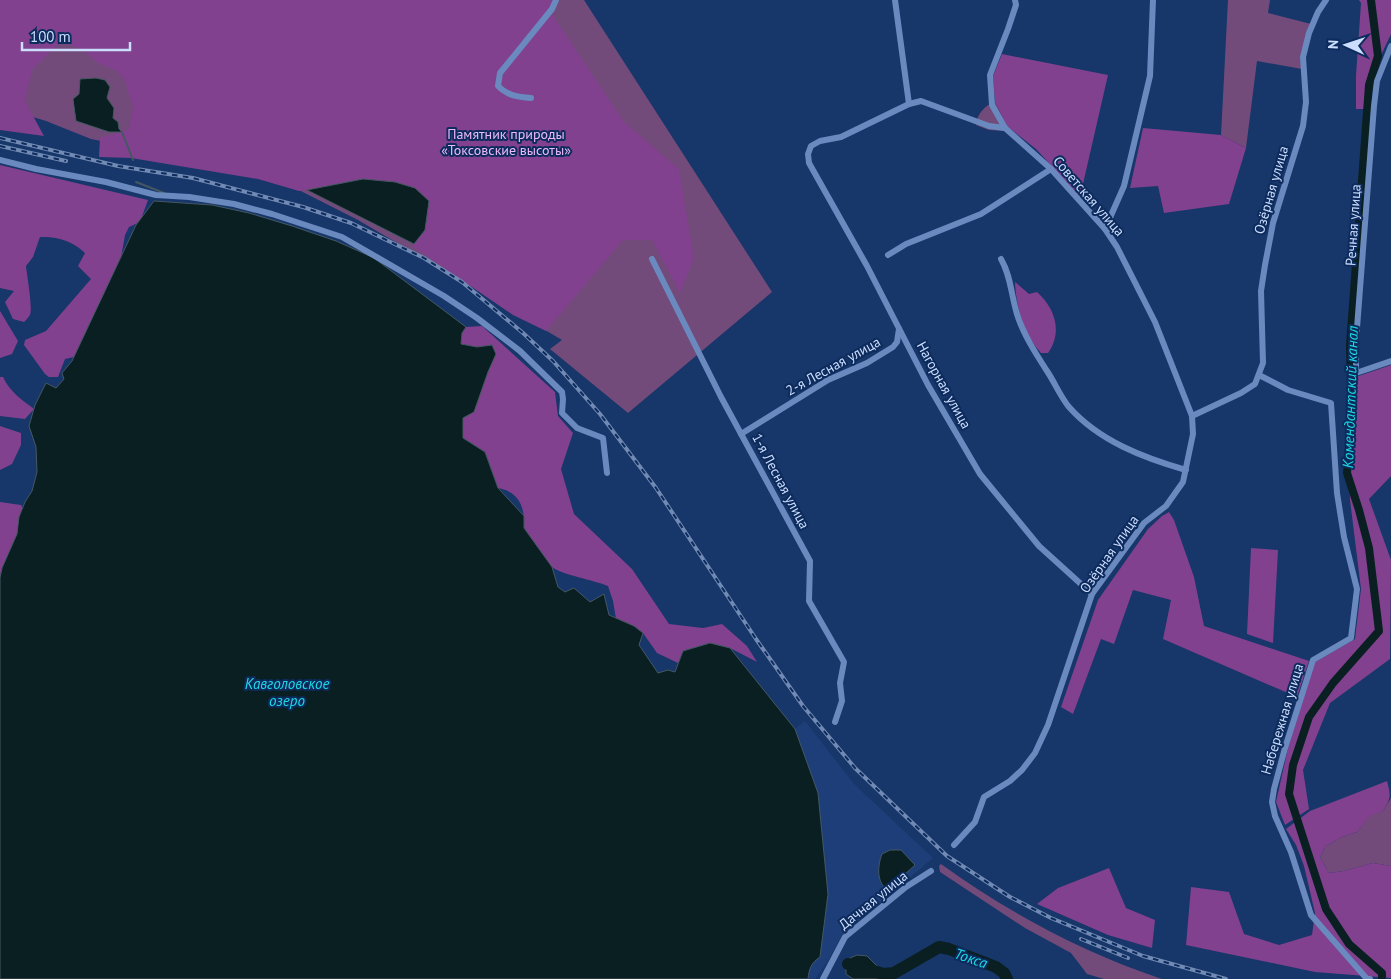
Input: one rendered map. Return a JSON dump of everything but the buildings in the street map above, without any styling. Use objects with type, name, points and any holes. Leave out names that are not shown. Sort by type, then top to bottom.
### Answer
[{"type":"street","points":[[531,98],[517,97],[504,92],[498,86],[500,73],[552,9],[556,0]]},
{"type":"street","points":[[895,0],[910,104],[921,101],[989,126],[1005,128]]},
{"type":"street","name":"Советская улица","points":[[1015,0],[1016,5],[990,75],[992,105],[1005,128],[1052,169],[1105,229],[1131,271],[1155,322],[1192,416]]},
{"type":"street","points":[[1105,229],[1124,186],[1150,76],[1154,0]]},
{"type":"street","name":"Озёрная улица","points":[[1259,374],[1263,363],[1261,292],[1265,265],[1275,215],[1303,126],[1306,102],[1303,57],[1312,26],[1326,0]]},
{"type":"street","name":"Речная улица","points":[[1391,46],[1377,81],[1374,106],[1356,341],[1356,373],[1391,361]]},
{"type":"street","name":"Нагорная улица","points":[[910,104],[841,137],[820,141],[812,146],[808,154],[809,163],[867,266],[928,385],[980,474],[1039,546],[1092,594]]},
{"type":"street","points":[[0,160],[36,170],[106,182],[156,195],[189,197],[234,204],[272,214],[342,237],[436,291],[477,318],[520,351],[562,392],[562,413],[577,428],[603,438],[607,473]]},
{"type":"street","points":[[888,255],[906,244],[981,214],[1052,169]]},
{"type":"street","name":"1-я Лесная улица","points":[[652,259],[741,434],[810,561],[809,601],[844,662],[840,683],[842,701],[835,722]]},
{"type":"street","points":[[1002,259],[1010,278],[1017,314],[1038,358],[1069,407],[1105,438],[1155,461],[1186,470]]},
{"type":"street","name":"2-я Лесная улица","points":[[741,434],[828,380],[867,363],[893,347],[897,342],[899,328]]},
{"type":"street","points":[[1192,416],[1241,393],[1255,384],[1259,374]]},
{"type":"street","name":"Набережная улица","points":[[1259,374],[1288,390],[1331,404],[1337,493],[1344,537],[1357,589],[1352,638],[1313,660],[1285,748],[1272,802],[1275,816],[1292,852],[1311,915],[1369,979]]},
{"type":"street","name":"Озёрная улица","points":[[954,844],[974,822],[984,797],[1010,781],[1022,770],[1035,753],[1048,725],[1092,594],[1144,523],[1166,506],[1183,482],[1193,434],[1192,416]]},
{"type":"street","name":"Дачная улица","points":[[823,979],[845,937],[906,887],[930,871]]},
{"type":"shaded area","points":[[805,721],[854,784],[933,858],[842,935],[815,979],[808,979],[809,969],[814,961],[818,793],[795,729]]},
{"type":"green space","name":"Памятник природы «Токсовские высоты»","points":[[0,0],[584,0],[772,292],[628,413],[550,349],[562,340],[358,220],[283,182],[225,166],[91,139],[46,121],[0,107]]},
{"type":"green space","name":"Памятник природы «Токсовские высоты»","points":[[0,0],[554,0],[552,14],[624,122],[679,169],[694,258],[680,293],[652,240],[623,240],[546,331],[513,315],[412,246],[425,230],[428,199],[397,182],[363,180],[299,191],[258,179],[131,158],[99,157],[100,138],[129,129],[133,108],[125,80],[117,71],[98,63],[84,51],[61,41],[32,70],[25,101],[44,136],[0,130]]},
{"type":"green space","points":[[1228,0],[1270,0],[1268,13],[1311,24],[1302,69],[1257,61],[1246,148],[1221,135]]},
{"type":"green space","points":[[1359,0],[1391,0],[1391,34],[1367,85],[1366,109],[1356,109],[1356,76],[1361,3]]},
{"type":"green space","points":[[1002,54],[1108,75],[1080,197],[1036,149],[1007,126],[995,102],[993,76]]},
{"type":"green space","points":[[995,102],[1007,126],[1005,131],[989,130],[976,125],[982,111],[988,105]]},
{"type":"green space","points":[[1143,128],[1221,135],[1246,148],[1229,204],[1164,213],[1158,186],[1130,188]]},
{"type":"green space","points":[[0,165],[148,200],[140,222],[129,227],[125,235],[121,258],[87,354],[65,359],[58,377],[49,377],[45,374],[24,345],[25,340],[46,331],[91,279],[78,266],[85,253],[75,245],[64,240],[53,237],[40,237],[33,257],[26,266],[30,315],[24,322],[13,319],[5,302],[14,291],[0,288]]},
{"type":"green space","points":[[1015,282],[1029,294],[1037,292],[1052,313],[1056,329],[1053,345],[1048,353],[1041,353],[1030,338],[1019,311]]},
{"type":"green space","points":[[0,311],[18,341],[12,354],[0,358]]},
{"type":"green space","points":[[482,326],[555,392],[558,416],[573,433],[561,469],[574,514],[632,569],[669,624],[703,628],[722,624],[747,646],[757,662],[730,648],[710,643],[683,651],[678,663],[657,653],[643,633],[634,626],[616,619],[608,586],[557,570],[549,564],[524,528],[520,502],[511,493],[498,488],[485,452],[463,438],[463,417],[496,354],[492,345],[477,347],[461,344],[462,333],[466,327]]},
{"type":"green space","points":[[1391,365],[1391,476],[1369,499],[1391,560],[1390,659],[1330,703],[1303,770],[1309,809],[1285,825],[1276,802],[1288,748],[1315,662],[1355,639],[1361,589],[1350,500],[1347,380]]},
{"type":"green space","points":[[0,377],[3,377],[12,391],[34,409],[25,419],[0,416]]},
{"type":"green space","points":[[0,426],[21,433],[21,445],[12,464],[0,470]]},
{"type":"green space","points":[[0,502],[21,505],[25,512],[0,577]]},
{"type":"green space","points":[[1169,512],[1174,520],[1194,577],[1204,626],[1309,661],[1297,697],[1163,639],[1171,600],[1133,590],[1114,644],[1101,639],[1073,714],[1061,707],[1098,600],[1148,529]]},
{"type":"green space","points":[[1251,548],[1278,550],[1273,643],[1247,634]]},
{"type":"green space","points":[[1387,781],[1390,797],[1383,811],[1370,816],[1357,832],[1342,837],[1326,846],[1320,857],[1329,873],[1373,863],[1391,866],[1391,978],[1315,972],[1186,945],[1191,887],[1229,892],[1244,934],[1279,945],[1312,935],[1315,913],[1304,866],[1296,845],[1286,829],[1310,811]]},
{"type":"green space","points":[[1391,798],[1391,866],[1373,863],[1329,873],[1320,857],[1326,846],[1342,837],[1357,832],[1370,815],[1383,811]]},
{"type":"green space","points":[[941,864],[993,899],[1047,930],[1103,957],[1162,979],[1104,979],[1087,974],[1071,953],[1025,928],[940,872],[939,866]]},
{"type":"green space","points":[[1109,868],[1126,908],[1155,920],[1152,948],[1108,935],[1037,904],[1058,888]]},
{"type":"water","points":[[96,78],[105,80],[110,87],[107,98],[114,108],[113,118],[118,122],[119,129],[122,132],[109,132],[76,121],[73,99],[79,94],[80,79]]},
{"type":"water","points":[[363,179],[395,182],[415,188],[429,201],[425,230],[414,244],[307,190]]},
{"type":"water","name":"Кавголовское озеро","points":[[154,201],[212,205],[249,213],[336,241],[374,258],[466,327],[462,333],[461,344],[477,347],[492,345],[496,354],[474,412],[463,418],[463,438],[485,452],[498,488],[524,516],[524,528],[552,567],[558,587],[565,592],[574,588],[590,602],[604,594],[609,615],[634,626],[643,633],[639,645],[658,673],[668,670],[675,672],[683,651],[710,643],[730,648],[795,729],[818,793],[828,894],[820,957],[811,966],[808,979],[0,979],[0,578],[2,568],[17,534],[19,517],[32,491],[37,472],[36,447],[29,426],[35,405],[46,383],[56,388],[64,379],[62,373],[72,361],[136,225]]},
{"type":"water","points":[[890,850],[901,850],[915,865],[886,889],[879,877],[879,868],[882,854]]},
{"type":"water","points":[[857,955],[867,956],[878,967],[894,973],[884,974],[881,979],[853,979],[846,974],[846,968],[850,958]]},
{"type":"waterway","name":"Комендантский канал","points":[[1371,0],[1378,56],[1369,85],[1350,346],[1352,413],[1347,473],[1369,548],[1379,631],[1333,683],[1309,717],[1293,765],[1289,794],[1326,909],[1349,944],[1382,973],[1382,977]]},
{"type":"waterway","points":[[122,132],[133,160]]},
{"type":"waterway","points":[[136,182],[164,193]]},
{"type":"waterway","name":"Токса","points":[[848,964],[884,974],[894,973],[939,947],[996,967],[1004,973],[1007,979]]},
{"type":"railway","points":[[0,138],[118,166],[193,178],[303,207],[351,223],[424,258],[462,282],[553,361],[600,414],[656,488],[756,639],[803,706],[855,768],[947,856],[1010,897],[1051,918],[1143,956],[1226,979]]},
{"type":"railway","points":[[0,146],[66,161]]},
{"type":"railway","points":[[1081,939],[1128,958]]}]
